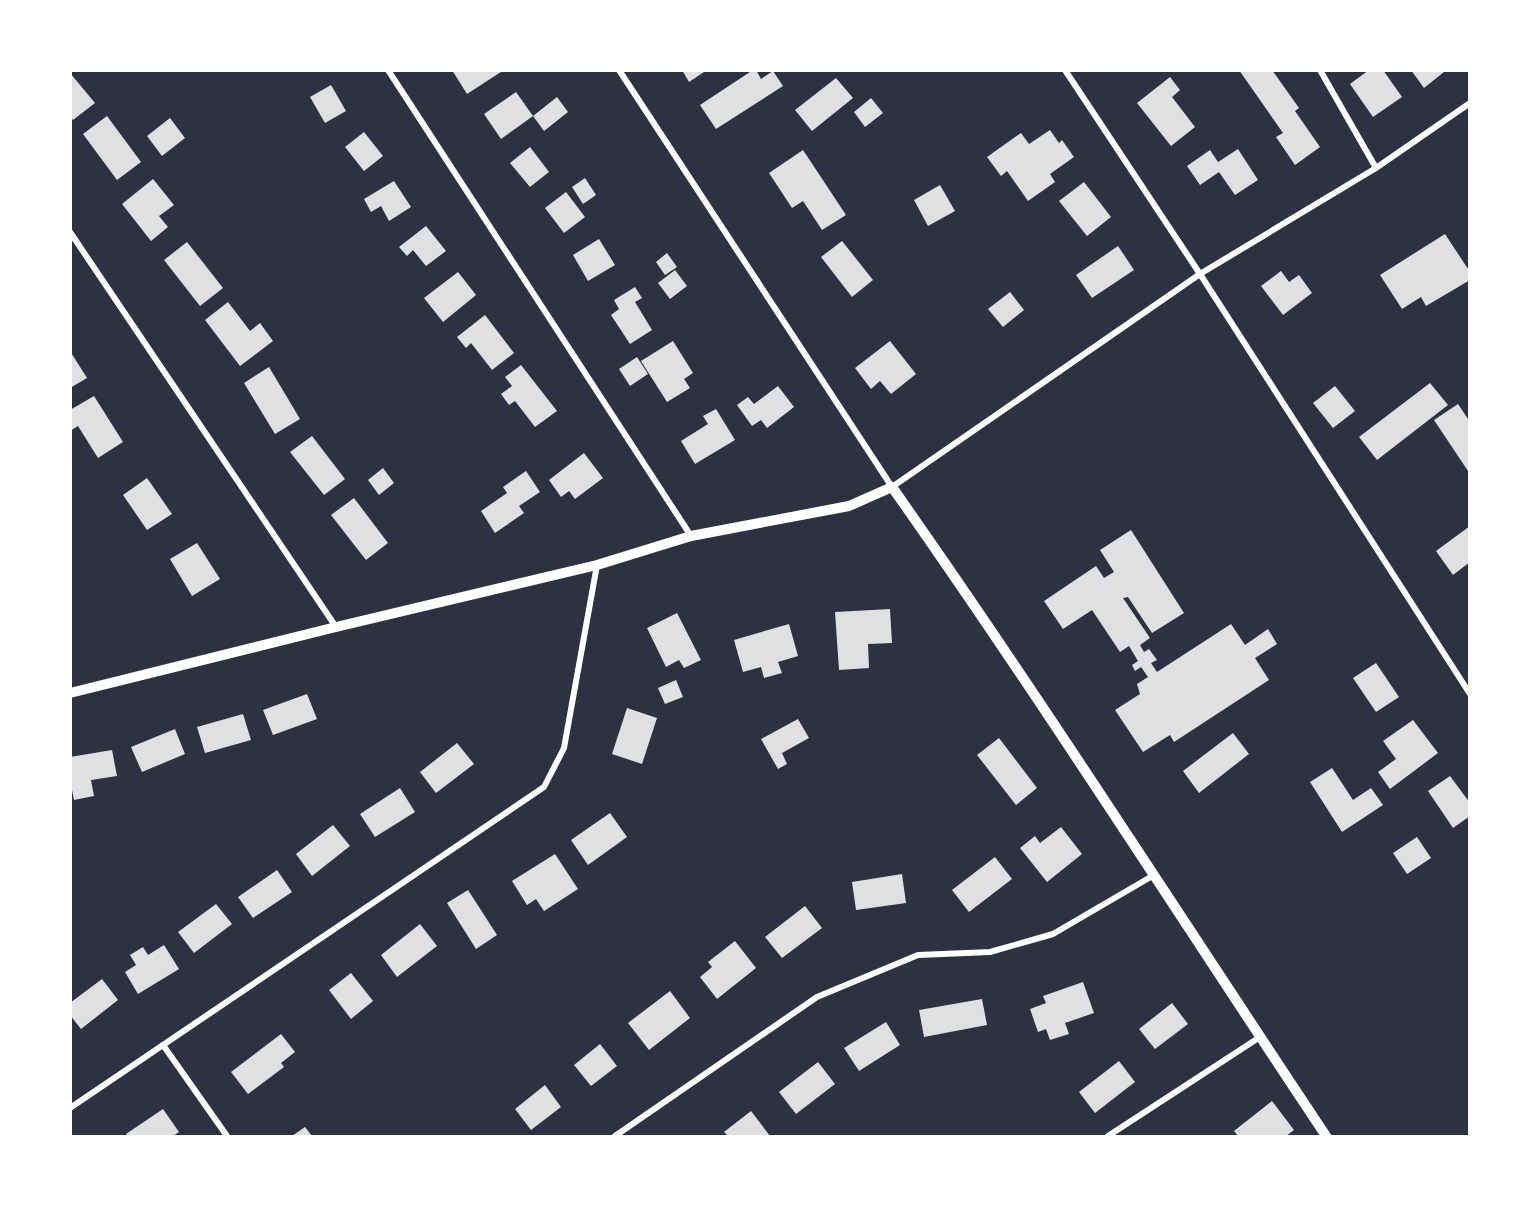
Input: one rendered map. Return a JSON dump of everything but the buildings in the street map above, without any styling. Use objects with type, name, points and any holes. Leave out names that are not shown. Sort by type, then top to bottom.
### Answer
[{"type":"street","points":[[388,70],[691,536]]},
{"type":"street","points":[[619,70],[892,487],[940,555],[1326,1137]]},
{"type":"street","points":[[1065,70],[1200,274],[1470,694]]},
{"type":"street","points":[[1320,70],[1376,168]]},
{"type":"street","points":[[70,693],[597,565],[691,536],[849,506],[892,487],[1200,274],[1376,168],[1470,103]]},
{"type":"street","points":[[70,232],[336,627]]},
{"type":"street","points":[[70,1108],[544,787],[564,748],[597,565]]},
{"type":"street","points":[[615,1137],[817,997],[918,955],[990,952],[1053,934],[1154,876]]},
{"type":"street","points":[[1108,1137],[1260,1037]]},
{"type":"street","points":[[163,1046],[227,1137]]}]
